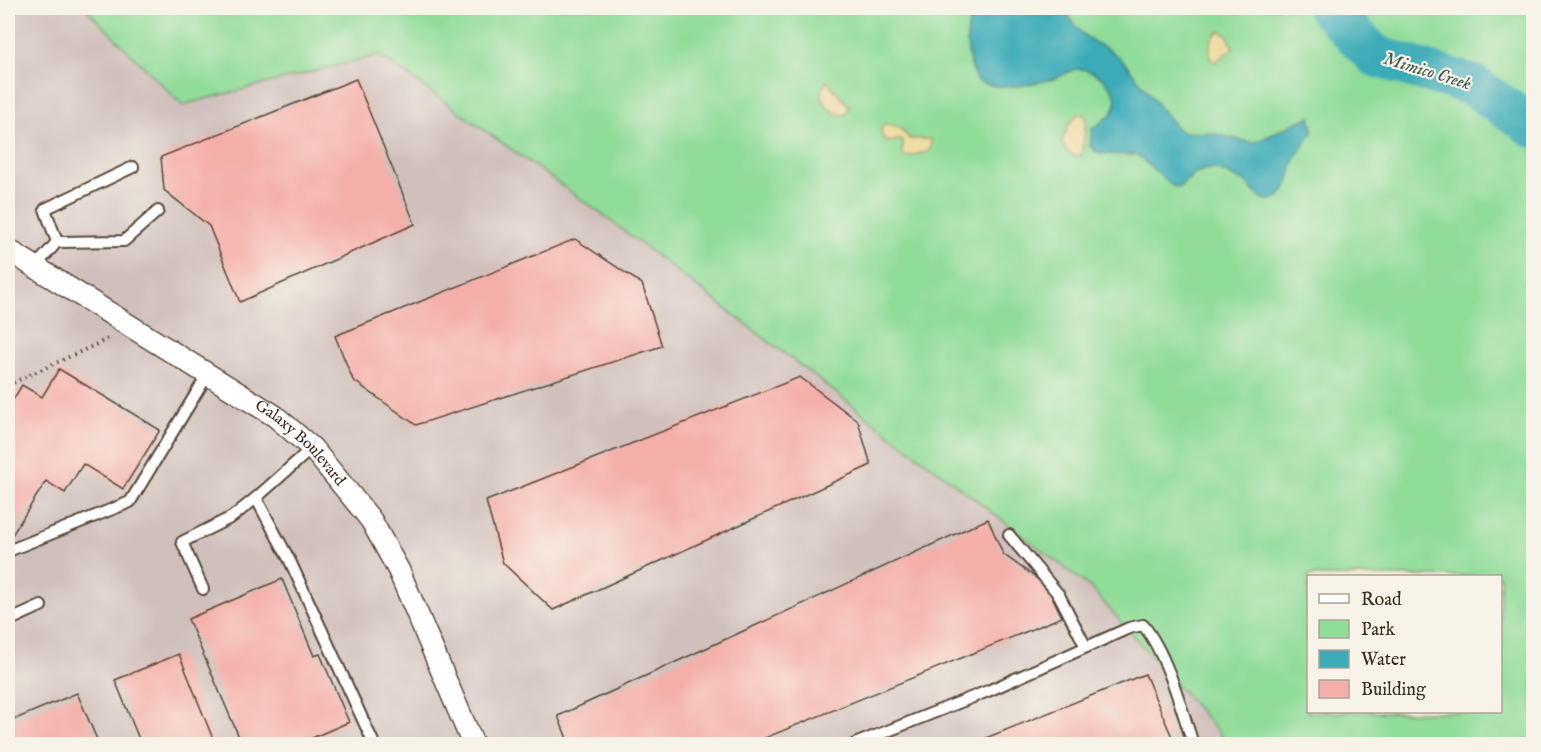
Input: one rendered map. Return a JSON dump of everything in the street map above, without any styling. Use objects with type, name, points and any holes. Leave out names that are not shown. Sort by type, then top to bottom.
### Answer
[{"type":"street","name":"Galaxy Boulevard","points":[[8,250],[275,416],[312,448],[371,520],[399,572],[466,742]]},
{"type":"lane","points":[[57,242],[45,209],[133,167]]},
{"type":"lane","points":[[35,267],[57,242],[124,241],[158,211]]},
{"type":"lane","points":[[8,551],[130,502],[208,374]]},
{"type":"lane","points":[[203,589],[182,542],[231,518],[312,448]]},
{"type":"lane","points":[[256,498],[290,561],[374,744]]},
{"type":"lane","points":[[1010,535],[1059,595],[1086,647]]},
{"type":"lane","points":[[8,621],[41,606]]},
{"type":"lane","points":[[855,744],[988,691],[1129,628],[1143,626],[1151,634],[1178,696],[1193,744]]},
{"type":"path","points":[[8,385],[111,338],[123,322]]},
{"type":"shaded area","points":[[8,8],[85,8],[182,105],[379,55],[603,215],[1091,588],[1229,744],[8,744]]},
{"type":"green space","points":[[85,8],[1533,8],[1533,744],[1229,744],[1091,588],[603,215],[379,55],[182,105]]},
{"type":"sand","points":[[1220,31],[1227,34],[1233,48],[1215,62],[1210,58],[1210,46],[1214,36]]},
{"type":"sand","points":[[827,81],[850,107],[845,115],[831,110],[825,102],[822,88]]},
{"type":"sand","points":[[1078,114],[1085,115],[1085,135],[1081,155],[1073,156],[1065,149],[1062,141],[1069,124]]},
{"type":"sand","points":[[884,124],[899,127],[910,139],[931,139],[930,151],[906,157],[902,153],[903,142],[900,139],[891,142],[883,139],[881,129]]},
{"type":"water","points":[[974,8],[1063,8],[1083,34],[1112,51],[1122,60],[1182,132],[1210,133],[1254,143],[1310,116],[1313,131],[1294,161],[1285,190],[1275,199],[1265,199],[1243,180],[1214,169],[1202,170],[1179,188],[1171,185],[1137,155],[1101,154],[1090,147],[1092,129],[1112,113],[1116,100],[1105,81],[1092,72],[1078,69],[1053,79],[1004,87],[976,80],[967,44],[968,27]]},
{"type":"building","points":[[356,79],[415,224],[240,302],[209,226],[164,190],[161,157]]},
{"type":"building","points":[[575,239],[642,284],[662,346],[416,425],[353,380],[335,336]]},
{"type":"building","points":[[59,369],[160,430],[123,489],[83,464],[65,493],[46,481],[9,540],[8,408],[22,385],[42,397]]},
{"type":"building","points":[[800,377],[858,421],[871,465],[553,610],[503,563],[486,501]]},
{"type":"building","points":[[988,519],[1003,554],[1047,586],[1062,617],[750,744],[569,744],[558,716]]},
{"type":"building","points":[[282,579],[314,656],[320,654],[349,722],[298,744],[242,744],[188,619]]},
{"type":"building","points":[[179,654],[215,744],[141,744],[115,680]]},
{"type":"building","points":[[1145,674],[1172,737],[1153,744],[971,744]]},
{"type":"building","points":[[77,693],[99,744],[8,744],[8,722]]},
{"type":"waterway","name":"Mimico Creek","points":[[1328,8],[1375,56],[1472,85],[1534,127]]}]
